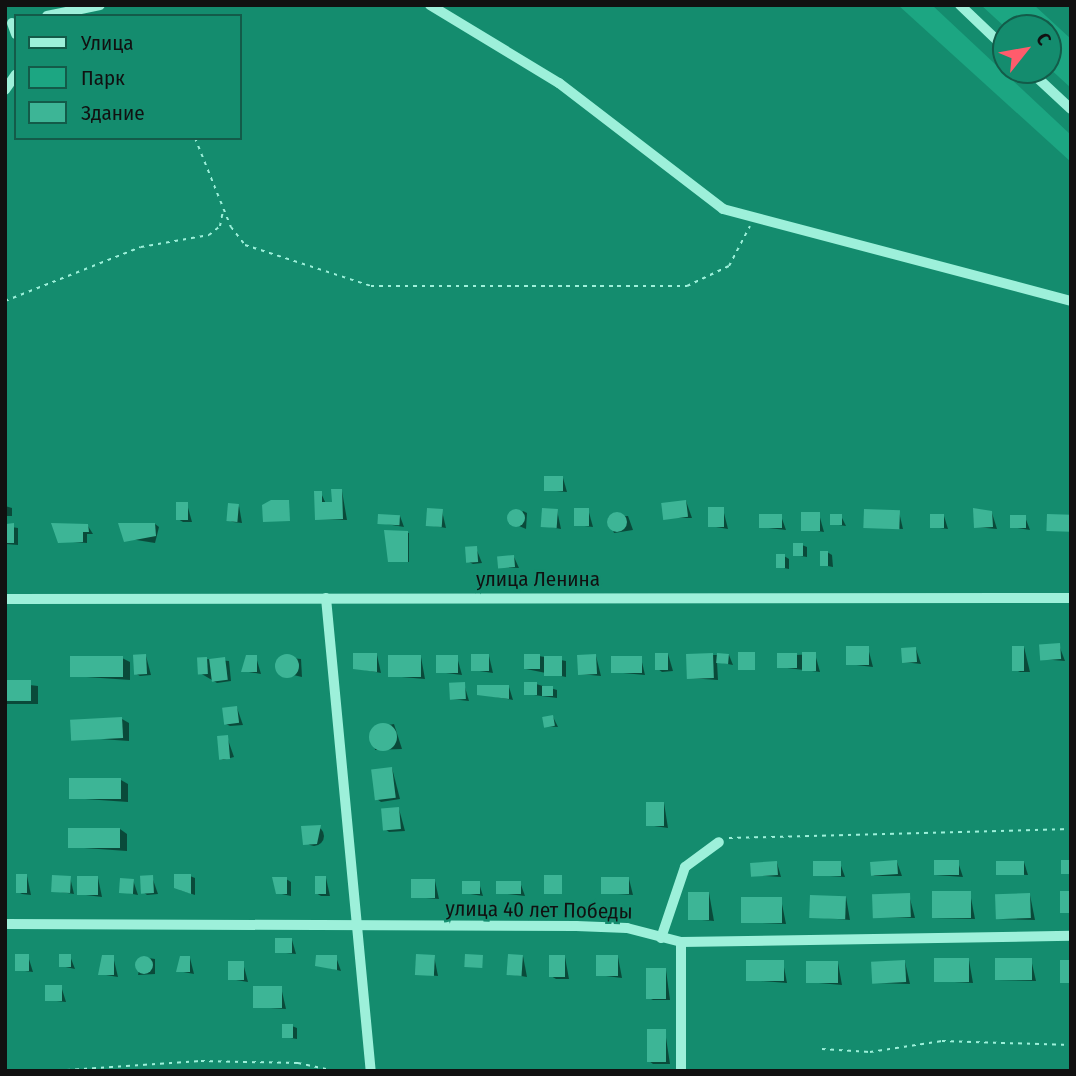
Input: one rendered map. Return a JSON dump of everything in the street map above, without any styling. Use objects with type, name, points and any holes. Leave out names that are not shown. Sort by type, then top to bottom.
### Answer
[{"type":"street","points":[[57,14],[100,5]]},
{"type":"street","points":[[430,5],[559,83],[697,194],[754,219],[1071,301]]},
{"type":"street","points":[[960,5],[992,35]]},
{"type":"street","points":[[1044,84],[1071,109]]},
{"type":"street","points":[[326,598],[371,1071]]},
{"type":"street","name":"улица Ленина","points":[[5,599],[1071,598]]},
{"type":"street","points":[[661,938],[685,867],[719,842]]},
{"type":"street","name":"улица 40 лет Победы","points":[[5,924],[576,926],[626,928],[681,942],[1071,936]]},
{"type":"street","points":[[681,942],[681,1071]]},
{"type":"path","points":[[196,140],[223,210],[245,245],[371,286],[592,281],[687,286],[729,266],[754,219]]},
{"type":"path","points":[[5,301],[141,247],[209,234],[220,226],[223,210]]},
{"type":"path","points":[[719,842],[1071,829]]},
{"type":"path","points":[[821,1049],[870,1052],[942,1041],[1071,1045]]},
{"type":"path","points":[[67,1070],[201,1061],[298,1063],[335,1071]]},
{"type":"green space","points":[[898,5],[932,5],[992,61],[992,84],[1016,84],[1071,135],[1071,162]]},
{"type":"green space","points":[[981,5],[1034,5],[1044,14],[992,14]]},
{"type":"green space","points":[[1062,31],[1071,39],[1071,88],[1062,80]]},
{"type":"building","points":[[544,476],[563,476],[563,491],[544,491]]},
{"type":"building","points":[[331,489],[342,489],[343,519],[315,520],[314,491],[322,491],[322,502],[332,502]]},
{"type":"building","points":[[271,500],[289,500],[290,521],[263,522],[262,505]]},
{"type":"building","points":[[686,500],[688,517],[663,520],[661,503]]},
{"type":"building","points":[[176,502],[188,502],[188,520],[176,520]]},
{"type":"building","points":[[228,503],[239,504],[237,522],[226,521]]},
{"type":"building","points":[[708,507],[724,507],[724,527],[708,527]]},
{"type":"building","points":[[427,508],[443,509],[442,527],[426,526]]},
{"type":"building","points":[[542,508],[558,509],[557,528],[541,527]]},
{"type":"building","points":[[574,508],[589,508],[589,526],[574,526]]},
{"type":"building","points":[[973,508],[992,511],[993,527],[974,528]]},
{"type":"building","points":[[516,509],[522,512],[525,518],[522,524],[516,527],[510,524],[507,518],[510,512]]},
{"type":"building","points":[[864,509],[900,510],[899,529],[863,528]]},
{"type":"building","points":[[617,512],[624,515],[627,522],[624,529],[617,532],[610,529],[607,522],[610,515]]},
{"type":"building","points":[[801,512],[820,512],[820,531],[801,531]]},
{"type":"building","points":[[378,514],[400,515],[399,525],[377,524]]},
{"type":"building","points":[[759,514],[782,514],[782,528],[759,528]]},
{"type":"building","points":[[830,514],[842,514],[842,525],[830,525]]},
{"type":"building","points":[[930,514],[944,514],[944,528],[930,528]]},
{"type":"building","points":[[1047,514],[1071,515],[1070,532],[1046,531]]},
{"type":"building","points":[[1010,515],[1026,515],[1026,528],[1010,528]]},
{"type":"building","points":[[14,523],[14,543],[5,543],[6,524]]},
{"type":"building","points":[[51,523],[88,524],[89,532],[83,532],[83,542],[58,543]]},
{"type":"building","points":[[118,523],[155,523],[156,536],[124,542]]},
{"type":"building","points":[[384,530],[408,531],[408,562],[388,562]]},
{"type":"building","points":[[793,543],[803,543],[803,556],[793,556]]},
{"type":"building","points":[[477,546],[478,562],[466,563],[465,547]]},
{"type":"building","points":[[820,551],[828,551],[828,566],[820,566]]},
{"type":"building","points":[[776,554],[785,554],[785,568],[776,568]]},
{"type":"building","points":[[514,555],[515,567],[498,568],[497,556]]},
{"type":"building","points":[[1060,643],[1061,659],[1040,660],[1039,644]]},
{"type":"building","points":[[846,646],[869,646],[869,665],[846,665]]},
{"type":"building","points":[[1012,646],[1024,646],[1024,671],[1012,671]]},
{"type":"building","points":[[916,647],[917,662],[902,663],[901,648]]},
{"type":"building","points":[[738,652],[755,652],[755,670],[738,670]]},
{"type":"building","points":[[802,652],[816,652],[816,671],[802,671]]},
{"type":"building","points":[[353,653],[377,653],[377,672],[353,669]]},
{"type":"building","points":[[655,653],[668,653],[668,670],[655,670]]},
{"type":"building","points":[[713,653],[714,678],[687,679],[686,654]]},
{"type":"building","points":[[717,653],[729,654],[728,664],[716,663]]},
{"type":"building","points":[[777,653],[797,653],[797,668],[777,668]]},
{"type":"building","points":[[146,654],[147,674],[134,675],[133,655]]},
{"type":"building","points":[[287,654],[298,661],[299,666],[292,677],[287,678],[276,671],[275,666],[282,655]]},
{"type":"building","points":[[471,654],[489,654],[489,671],[471,671]]},
{"type":"building","points":[[524,654],[540,654],[540,669],[524,669]]},
{"type":"building","points":[[596,654],[597,674],[578,675],[577,655]]},
{"type":"building","points":[[246,655],[257,655],[257,672],[241,672]]},
{"type":"building","points":[[388,655],[421,655],[421,677],[388,677]]},
{"type":"building","points":[[436,655],[458,655],[458,673],[436,673]]},
{"type":"building","points":[[70,656],[123,656],[123,677],[70,677]]},
{"type":"building","points":[[544,656],[562,656],[562,676],[544,676]]},
{"type":"building","points":[[611,656],[642,656],[642,673],[611,673]]},
{"type":"building","points":[[207,657],[208,674],[198,675],[197,658]]},
{"type":"building","points":[[225,657],[228,680],[212,682],[209,659]]},
{"type":"building","points":[[5,680],[31,680],[31,701],[5,701]]},
{"type":"building","points":[[465,682],[466,699],[450,700],[449,683]]},
{"type":"building","points":[[524,682],[537,682],[537,695],[524,695]]},
{"type":"building","points":[[477,685],[509,685],[509,699],[477,695]]},
{"type":"building","points":[[542,686],[553,686],[553,696],[542,696]]},
{"type":"building","points":[[237,706],[239,723],[224,725],[222,708]]},
{"type":"building","points":[[553,715],[555,726],[544,728],[542,717]]},
{"type":"building","points":[[122,717],[123,738],[71,741],[70,720]]},
{"type":"building","points":[[383,723],[393,727],[397,737],[393,747],[383,751],[373,747],[369,737],[373,727]]},
{"type":"building","points":[[228,735],[230,759],[219,760],[217,736]]},
{"type":"building","points":[[392,767],[396,798],[375,800],[371,770]]},
{"type":"building","points":[[69,778],[121,778],[121,799],[69,799]]},
{"type":"building","points":[[646,802],[664,802],[664,826],[646,826]]},
{"type":"building","points":[[399,807],[401,829],[383,830],[381,809]]},
{"type":"building","points":[[321,825],[317,844],[303,845],[301,826]]},
{"type":"building","points":[[68,828],[120,828],[120,848],[68,848]]},
{"type":"building","points":[[897,860],[898,874],[871,876],[870,862]]},
{"type":"building","points":[[934,860],[959,860],[959,875],[934,875]]},
{"type":"building","points":[[1061,860],[1071,860],[1071,874],[1061,874]]},
{"type":"building","points":[[777,861],[778,875],[751,877],[750,863]]},
{"type":"building","points":[[813,861],[841,861],[841,876],[813,876]]},
{"type":"building","points":[[996,861],[1024,861],[1024,875],[996,875]]},
{"type":"building","points":[[16,874],[27,874],[27,893],[16,893]]},
{"type":"building","points":[[174,874],[191,874],[191,894],[174,888]]},
{"type":"building","points":[[52,875],[71,876],[70,893],[51,892]]},
{"type":"building","points":[[153,875],[154,893],[141,894],[140,876]]},
{"type":"building","points":[[544,875],[562,875],[562,894],[544,894]]},
{"type":"building","points":[[77,876],[98,876],[98,895],[77,895]]},
{"type":"building","points":[[315,876],[326,876],[326,894],[315,894]]},
{"type":"building","points":[[272,877],[287,877],[287,894],[276,894]]},
{"type":"building","points":[[601,877],[629,877],[629,894],[601,894]]},
{"type":"building","points":[[120,878],[134,879],[133,894],[119,893]]},
{"type":"building","points":[[411,879],[435,879],[435,898],[411,898]]},
{"type":"building","points":[[462,881],[480,881],[480,894],[462,894]]},
{"type":"building","points":[[496,881],[521,881],[521,894],[496,894]]},
{"type":"building","points":[[932,891],[971,891],[971,918],[932,918]]},
{"type":"building","points":[[1060,891],[1071,891],[1071,913],[1060,913]]},
{"type":"building","points":[[688,892],[709,892],[709,920],[688,920]]},
{"type":"building","points":[[910,893],[911,917],[873,918],[872,894]]},
{"type":"building","points":[[1030,893],[1031,918],[996,919],[995,894]]},
{"type":"building","points":[[810,895],[846,896],[845,919],[809,918]]},
{"type":"building","points":[[741,897],[782,897],[782,923],[741,923]]},
{"type":"building","points":[[275,938],[292,938],[292,953],[275,953]]},
{"type":"building","points":[[15,954],[29,954],[29,971],[15,971]]},
{"type":"building","points":[[59,954],[71,954],[71,967],[59,967]]},
{"type":"building","points":[[416,954],[435,955],[434,976],[415,975]]},
{"type":"building","points":[[465,954],[483,955],[482,968],[464,967]]},
{"type":"building","points":[[508,954],[523,955],[521,976],[507,975]]},
{"type":"building","points":[[102,955],[114,955],[114,975],[98,975]]},
{"type":"building","points":[[316,955],[337,955],[337,970],[315,966]]},
{"type":"building","points":[[549,955],[565,955],[565,977],[549,977]]},
{"type":"building","points":[[596,955],[618,955],[618,976],[596,976]]},
{"type":"building","points":[[144,956],[150,959],[153,965],[150,971],[144,974],[138,971],[135,965],[138,959]]},
{"type":"building","points":[[180,956],[190,956],[190,972],[176,972]]},
{"type":"building","points":[[934,958],[969,958],[969,982],[934,982]]},
{"type":"building","points":[[995,958],[1032,958],[1032,980],[995,980]]},
{"type":"building","points":[[746,960],[784,960],[784,981],[746,981]]},
{"type":"building","points":[[905,960],[906,982],[872,984],[871,962]]},
{"type":"building","points":[[1060,960],[1071,960],[1071,983],[1060,983]]},
{"type":"building","points":[[228,961],[244,961],[244,980],[228,980]]},
{"type":"building","points":[[806,961],[838,961],[838,983],[806,983]]},
{"type":"building","points":[[646,968],[666,968],[666,999],[646,999]]},
{"type":"building","points":[[45,985],[62,985],[62,1001],[45,1001]]},
{"type":"building","points":[[253,986],[282,986],[282,1008],[253,1008]]},
{"type":"building","points":[[282,1024],[293,1024],[293,1038],[282,1038]]},
{"type":"building","points":[[647,1029],[666,1029],[666,1062],[647,1062]]}]
